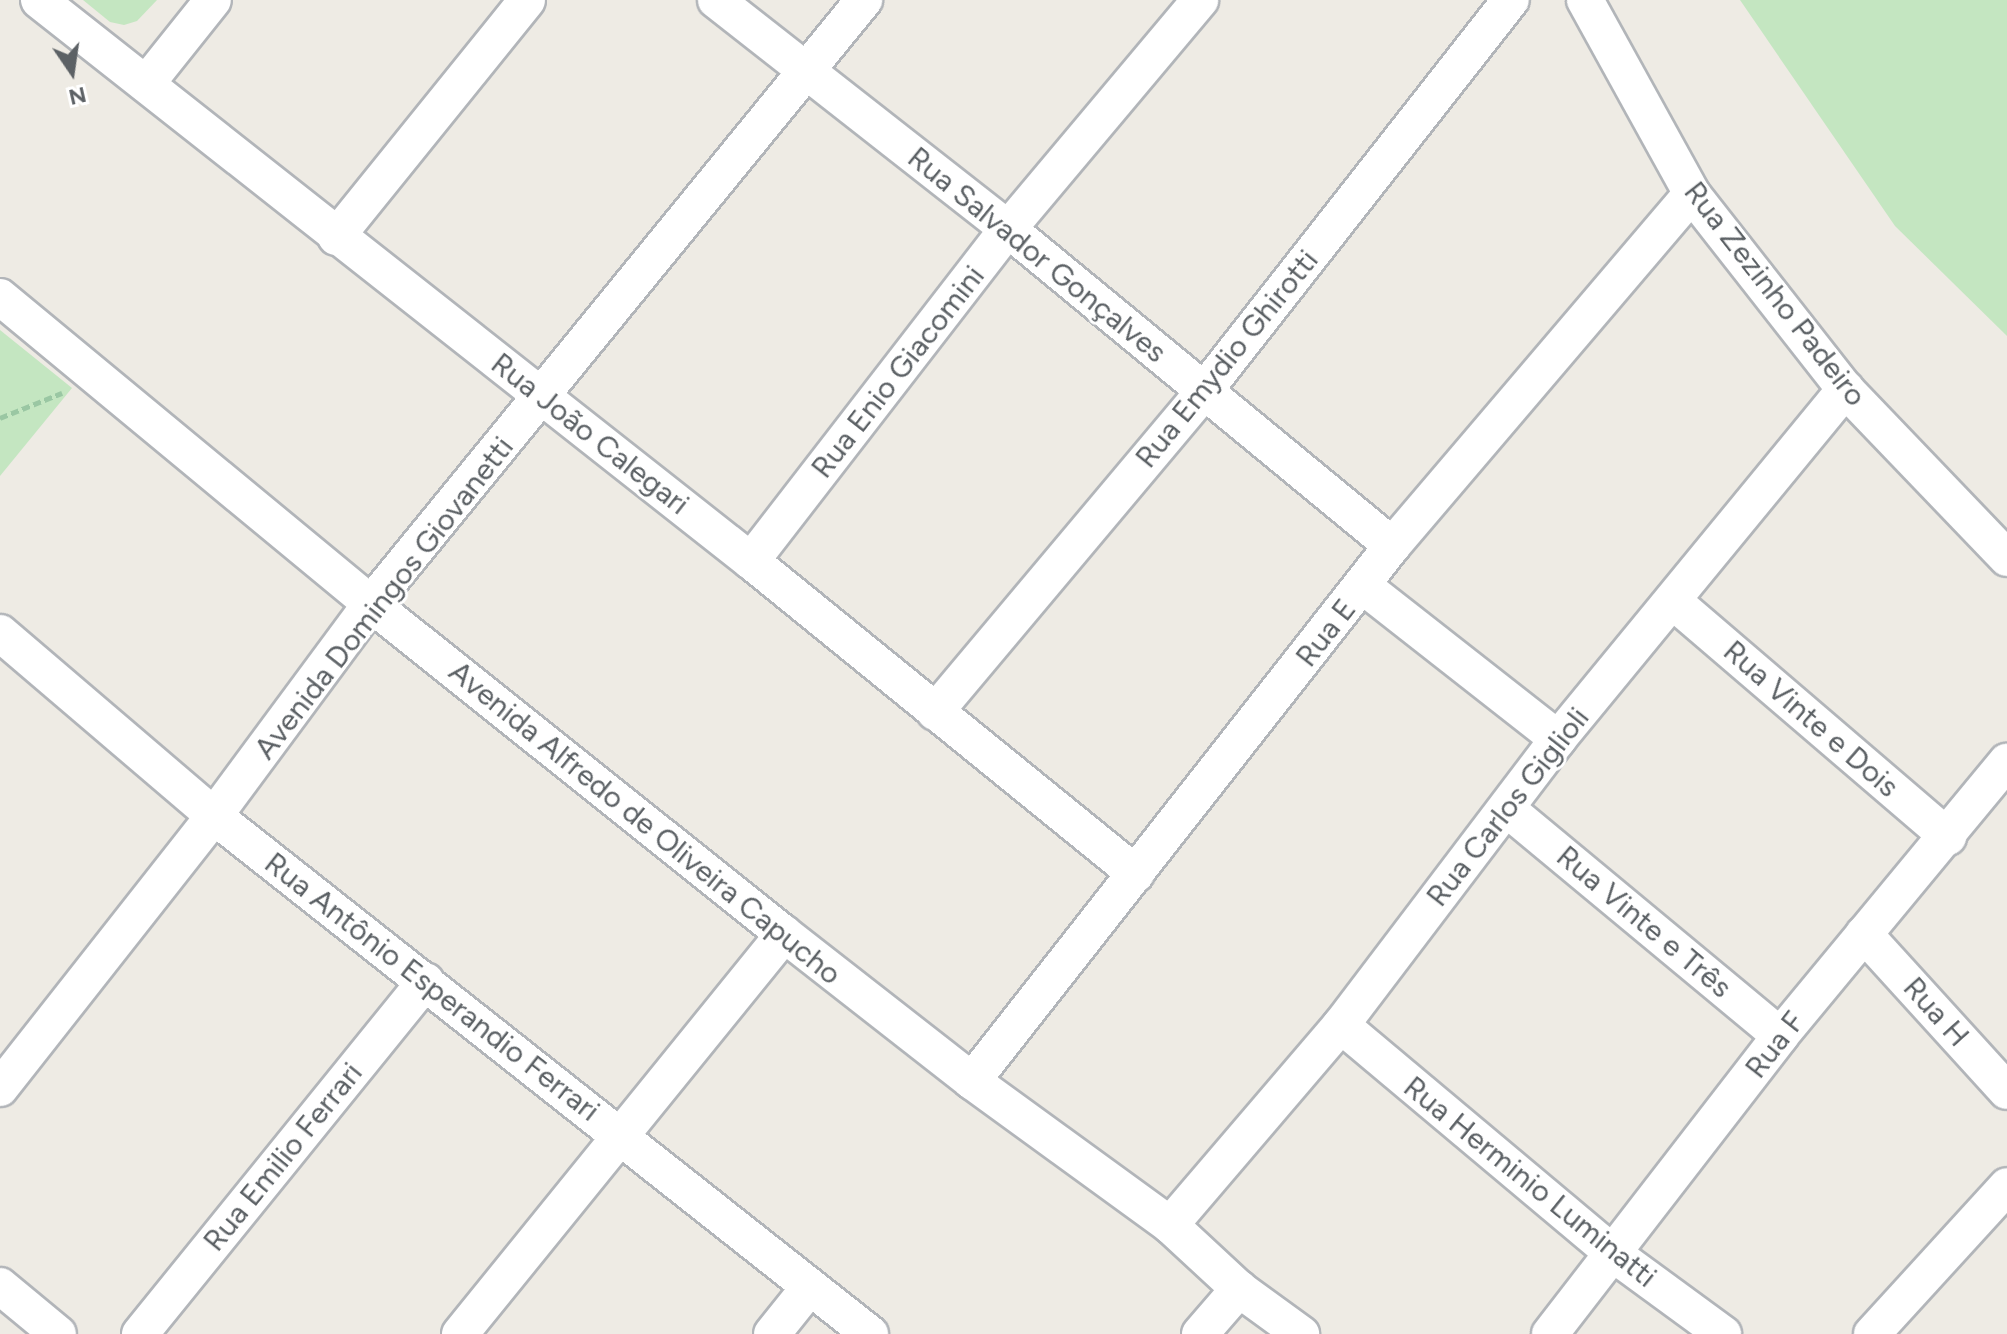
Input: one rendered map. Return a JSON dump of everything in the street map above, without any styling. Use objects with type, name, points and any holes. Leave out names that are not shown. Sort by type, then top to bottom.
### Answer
[{"type":"street","name":"Rua João Calegari","points":[[39,0],[751,561],[1136,874]]},
{"type":"street","points":[[146,84],[213,0]]},
{"type":"street","points":[[336,237],[527,0]]},
{"type":"street","name":"Rua Salvador Gonçalves","points":[[716,0],[1008,229],[1392,546]]},
{"type":"street","name":"Avenida Domingos Giovanetti","points":[[0,1088],[214,816],[371,604],[864,0]]},
{"type":"street","name":"Rua Enio Giacomini","points":[[751,561],[1008,229],[1200,0]]},
{"type":"street","name":"Rua Emydio Ghirotti","points":[[935,712],[1204,391],[1511,0]]},
{"type":"street","name":"Rua Zezinho Padeiro","points":[[1585,0],[1692,194],[1845,389],[2007,558]]},
{"type":"street","name":"Rua E","points":[[972,1081],[1392,546],[1692,194]]},
{"type":"street","name":"Avenida Alfredo de Oliveira Capucho","points":[[0,297],[101,377],[371,604],[784,934],[972,1081],[1170,1225],[1239,1289],[1301,1334]]},
{"type":"street","name":"Rua Carlos Giglioli","points":[[1170,1225],[1341,1025],[1558,739],[1674,602],[1845,389]]},
{"type":"street","points":[[1363,586],[1558,739]]},
{"type":"street","name":"Rua Vinte e Dois","points":[[1674,602],[1948,837]]},
{"type":"street","name":"Rua Antônio Esperandio Ferrari","points":[[7,651],[623,1137],[808,1289],[870,1334]]},
{"type":"street","name":"Rua F","points":[[1550,1334],[1615,1255],[1780,1036],[1948,837],[2007,762]]},
{"type":"street","name":"Rua Vinte e Três","points":[[1507,809],[1780,1036]]},
{"type":"street","points":[[460,1334],[623,1137],[784,934]]},
{"type":"street","name":"Rua H","points":[[1864,934],[2007,1091]]},
{"type":"street","name":"Rua Emilio Ferrari","points":[[140,1334],[426,981]]},
{"type":"street","name":"Rua Herminio Luminatti","points":[[1341,1025],[1615,1255],[1723,1334]]},
{"type":"street","points":[[1872,1334],[2007,1186]]},
{"type":"street","points":[[0,1286],[58,1334]]},
{"type":"street","points":[[772,1334],[808,1289]]},
{"type":"street","points":[[1200,1334],[1239,1289]]},
{"type":"path","points":[[0,418],[101,377]]},
{"type":"green space","points":[[83,0],[157,0],[137,21],[124,25],[110,22]]},
{"type":"green space","points":[[1740,0],[2007,0],[2007,336],[1895,226]]},
{"type":"green space","points":[[0,330],[72,388],[0,476]]}]
